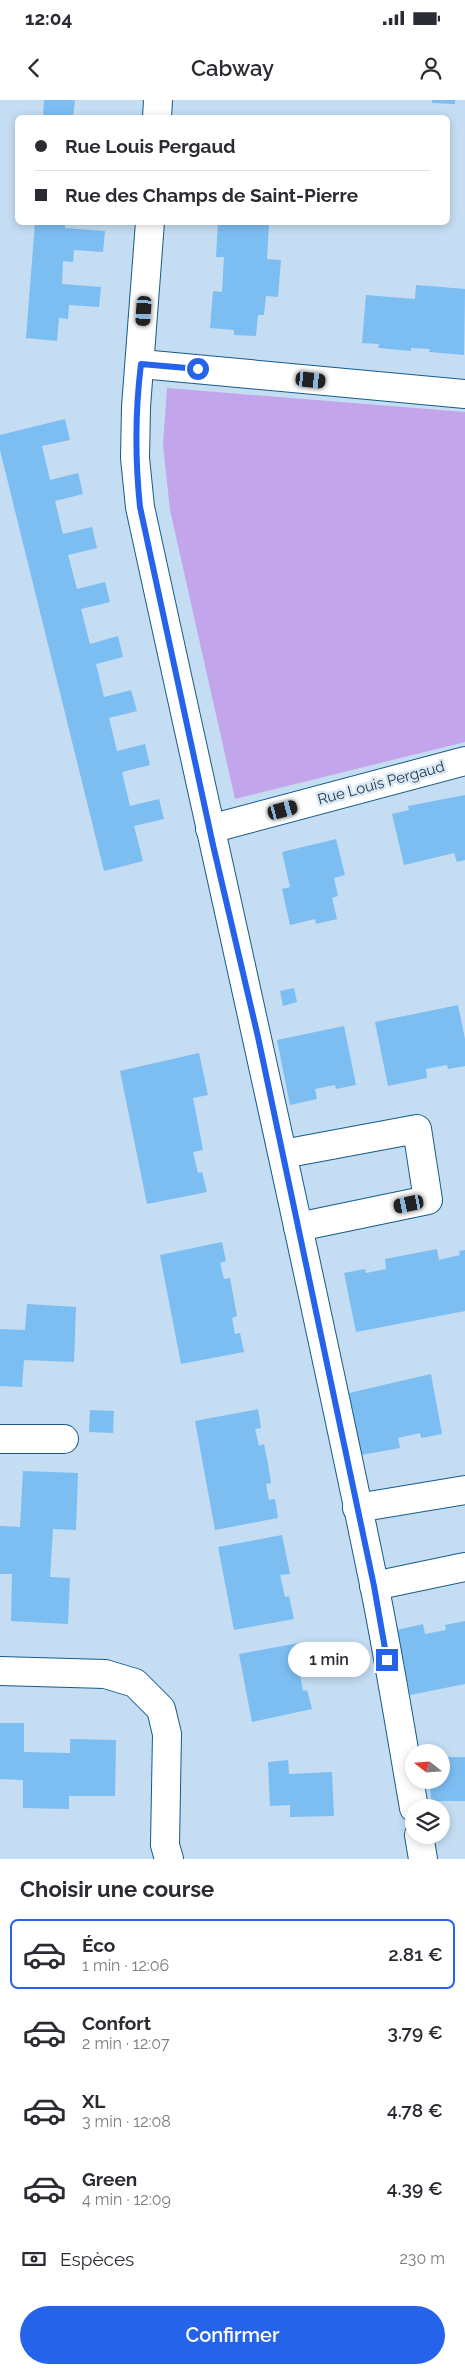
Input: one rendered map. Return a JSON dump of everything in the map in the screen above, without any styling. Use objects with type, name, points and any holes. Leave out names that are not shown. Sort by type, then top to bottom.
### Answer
[{"type":"street","points":[[157,115],[158,100]]},
{"type":"street","points":[[150,225],[141,364],[136,407],[136,458],[140,507],[283,1154],[374,1586],[412,1799]]},
{"type":"street","points":[[141,364],[465,394]]},
{"type":"street","name":"Rue Louis Pergaud","points":[[210,829],[465,761]]},
{"type":"street","points":[[283,1154],[417,1129],[428,1200],[298,1227]]},
{"type":"street","points":[[0,1438],[64,1439]]},
{"type":"street","points":[[357,1508],[465,1490]]},
{"type":"street","points":[[374,1586],[465,1566]]},
{"type":"street","points":[[0,1671],[105,1674],[134,1683],[160,1709],[167,1734],[165,1845],[169,1859]]},
{"type":"street","points":[[420,1844],[423,1859]]},
{"type":"shaded area","points":[[167,388],[465,412],[465,742],[235,799],[170,510],[163,445]]},
{"type":"building","points":[[44,100],[75,100],[73,115],[43,115]]},
{"type":"building","points":[[432,100],[455,100],[455,104],[432,103]]},
{"type":"building","points":[[35,225],[65,225],[65,228],[105,231],[103,252],[74,250],[73,262],[63,261],[62,284],[101,287],[99,307],[69,305],[68,319],[59,318],[57,341],[26,338]]},
{"type":"building","points":[[218,225],[269,225],[267,259],[281,260],[278,297],[266,296],[264,315],[258,315],[256,336],[234,335],[234,330],[210,328],[213,291],[222,292],[224,257],[216,257]]},
{"type":"building","points":[[416,285],[465,289],[464,355],[429,352],[430,349],[411,348],[411,351],[378,348],[379,344],[362,343],[366,295],[415,299]]},
{"type":"building","points":[[65,419],[70,440],[42,446],[50,480],[78,473],[83,494],[55,501],[63,534],[92,527],[97,548],[68,555],[77,589],[105,582],[110,602],[81,609],[90,644],[118,636],[123,657],[96,664],[104,697],[131,690],[137,711],[109,718],[117,751],[145,744],[150,765],[122,772],[130,806],[159,799],[164,819],[134,826],[143,861],[104,871],[0,450],[0,435]]},
{"type":"building","points":[[465,795],[465,860],[457,862],[454,853],[404,865],[392,814],[409,810],[408,806]]},
{"type":"building","points":[[336,839],[345,875],[334,878],[338,896],[332,898],[337,919],[316,924],[315,919],[290,925],[282,889],[290,887],[282,852]]},
{"type":"building","points":[[294,988],[297,1002],[283,1006],[280,991]]},
{"type":"building","points":[[458,1005],[465,1039],[465,1066],[448,1069],[447,1065],[426,1069],[427,1078],[388,1086],[375,1022]]},
{"type":"building","points":[[344,1026],[356,1085],[336,1089],[335,1085],[315,1089],[317,1099],[290,1105],[277,1040]]},
{"type":"building","points":[[199,1053],[208,1095],[193,1098],[203,1150],[193,1152],[198,1173],[202,1172],[207,1192],[147,1204],[120,1071]]},
{"type":"building","points":[[222,1242],[226,1261],[220,1263],[224,1279],[230,1278],[237,1316],[232,1318],[235,1334],[240,1333],[244,1352],[181,1364],[160,1255]]},
{"type":"building","points":[[437,1249],[439,1260],[460,1255],[459,1251],[465,1250],[465,1311],[356,1332],[344,1273],[365,1269],[366,1273],[386,1269],[385,1259]]},
{"type":"building","points":[[27,1304],[76,1307],[74,1362],[24,1360],[22,1387],[0,1386],[0,1329],[25,1330]]},
{"type":"building","points":[[431,1374],[442,1434],[421,1438],[420,1433],[398,1438],[400,1448],[361,1455],[349,1393]]},
{"type":"building","points":[[258,1409],[261,1428],[255,1429],[259,1446],[264,1444],[271,1483],[266,1484],[269,1500],[275,1499],[278,1518],[215,1530],[195,1421]]},
{"type":"building","points":[[90,1410],[114,1411],[113,1433],[89,1432]]},
{"type":"building","points":[[23,1471],[78,1473],[76,1530],[53,1529],[50,1577],[70,1578],[68,1624],[11,1621],[12,1574],[0,1574],[0,1526],[20,1527]]},
{"type":"building","points":[[282,1535],[290,1574],[280,1575],[285,1597],[289,1596],[294,1619],[234,1630],[218,1547]]},
{"type":"building","points":[[465,1621],[465,1684],[410,1695],[397,1630],[423,1624],[425,1634],[446,1630],[445,1625]]},
{"type":"building","points":[[304,1642],[309,1668],[299,1670],[303,1691],[307,1690],[312,1709],[252,1722],[239,1654]]},
{"type":"building","points":[[0,1723],[24,1723],[24,1752],[70,1753],[70,1739],[116,1740],[115,1796],[69,1796],[69,1809],[23,1808],[23,1780],[0,1779]]},
{"type":"building","points":[[450,1757],[465,1757],[465,1801],[431,1799],[430,1789],[450,1789]]},
{"type":"building","points":[[288,1760],[289,1774],[332,1772],[334,1816],[290,1817],[290,1805],[270,1806],[268,1762]]},
{"type":"route","points":[[198,369],[141,364],[136,407],[136,458],[140,507],[213,845],[258,1037],[374,1586],[387,1660]]}]
